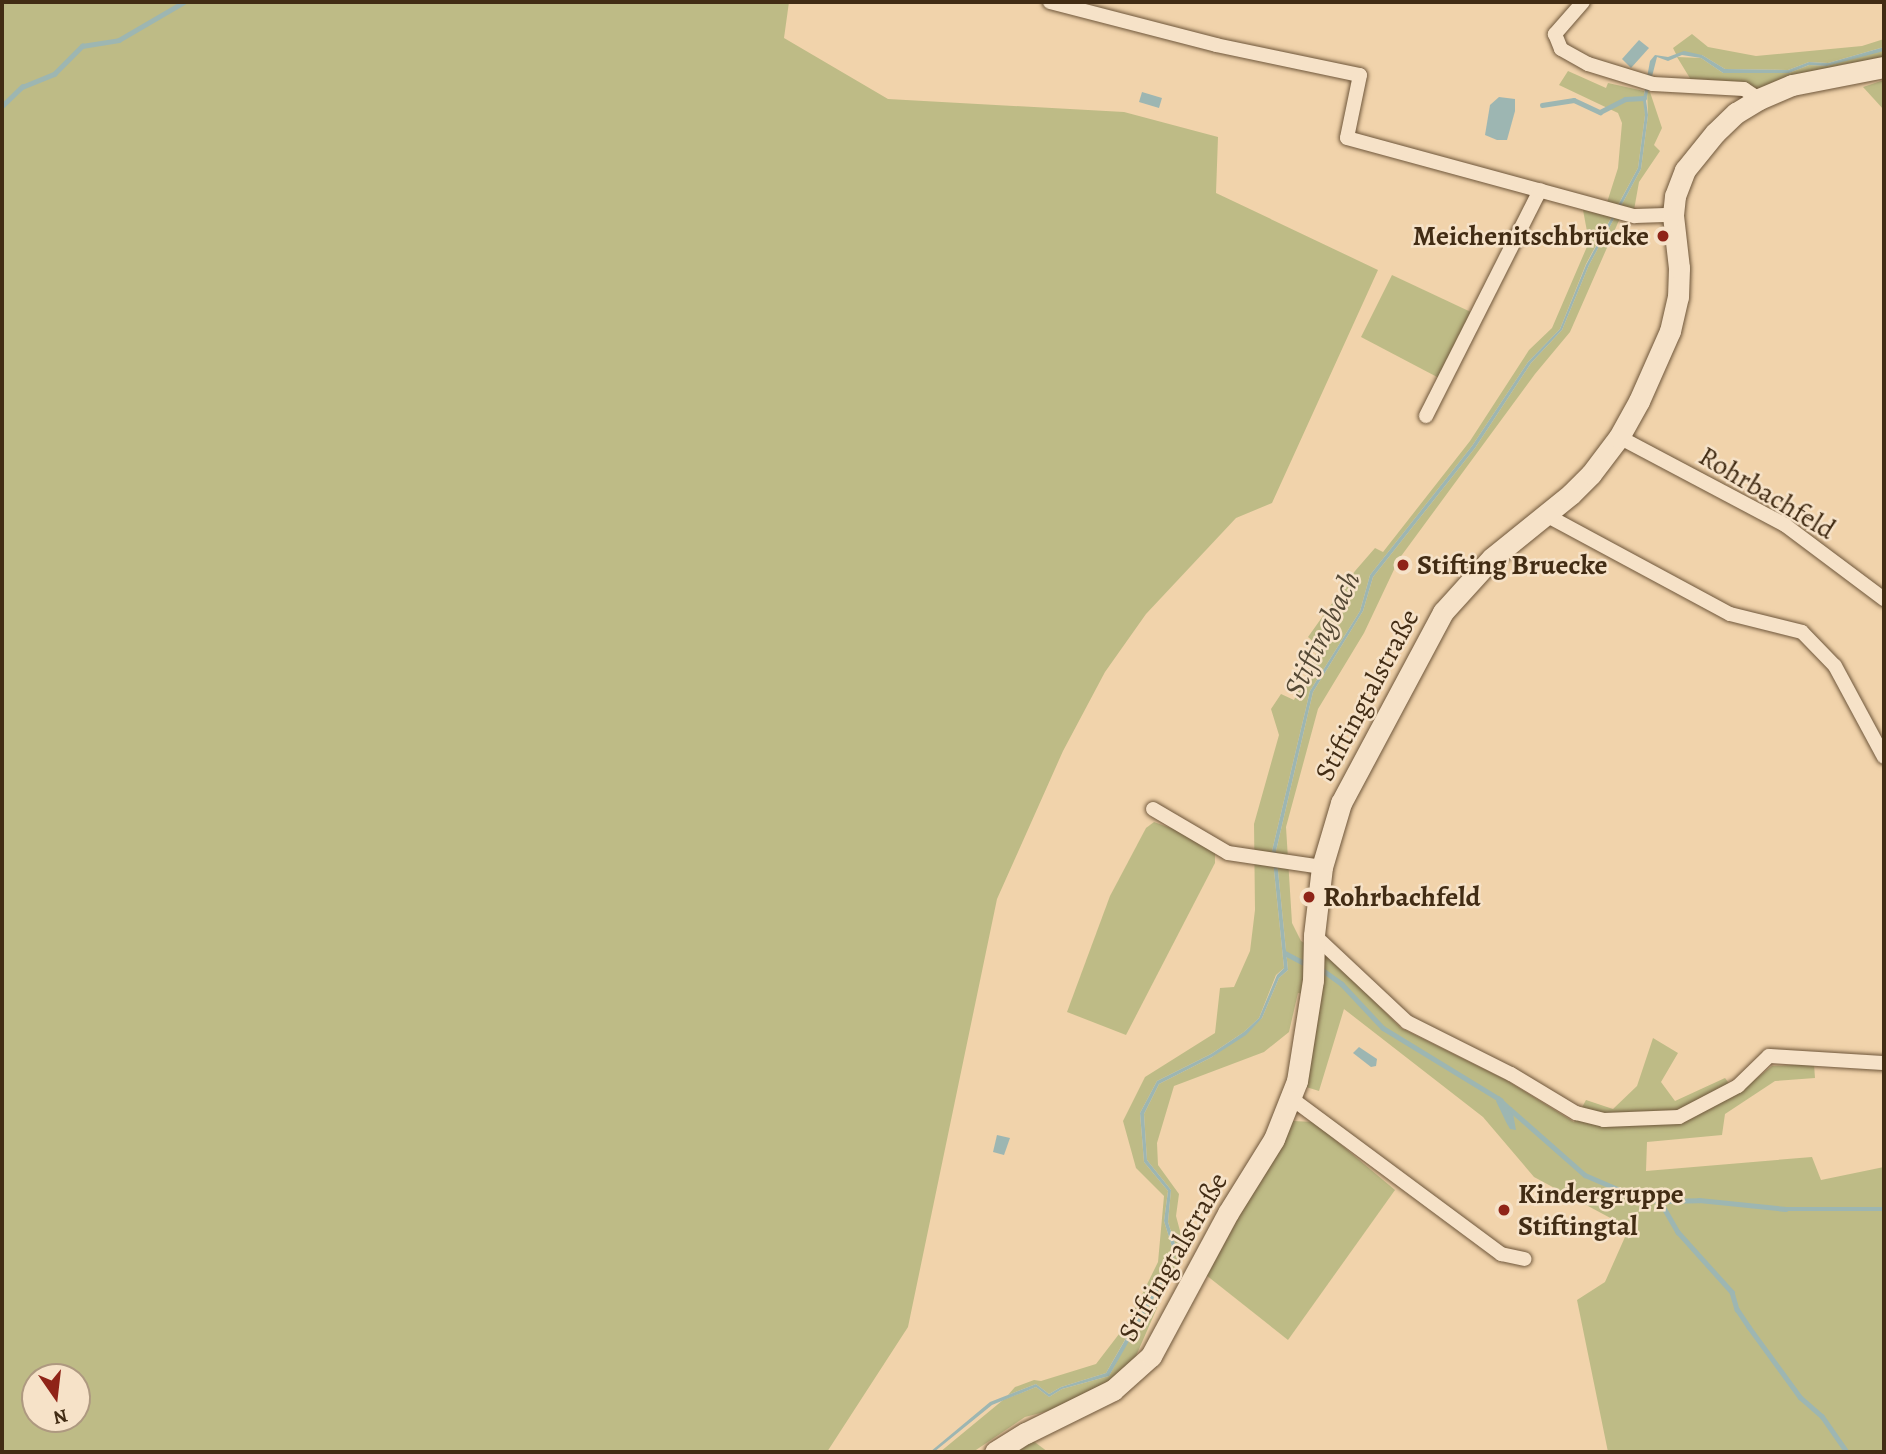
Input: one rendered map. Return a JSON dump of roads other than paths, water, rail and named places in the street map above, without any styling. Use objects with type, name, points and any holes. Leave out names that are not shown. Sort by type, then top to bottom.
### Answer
[{"type":"street","points":[[1050,2],[1216,45],[1360,75],[1347,138],[1634,216],[1673,215]]},
{"type":"street","points":[[1583,2],[1555,34],[1561,49],[1588,64],[1653,84],[1744,89],[1759,99]]},
{"type":"street","name":"Stiftingtalstraße","points":[[995,1452],[1026,1433],[1113,1390],[1152,1356],[1228,1213],[1274,1139],[1291,1098],[1313,981],[1314,935],[1322,867],[1333,827],[1353,778],[1443,612],[1492,558],[1546,515],[1591,474],[1619,437],[1654,366],[1674,311],[1679,268],[1673,215],[1679,181],[1699,150],[1736,113],[1759,99],[1792,85],[1884,67]]},
{"type":"street","points":[[1426,416],[1539,190]]},
{"type":"street","name":"Rohrbachfeld","points":[[1619,437],[1785,526],[1884,599]]},
{"type":"street","points":[[1546,515],[1730,614],[1802,632],[1835,666],[1884,757]]},
{"type":"street","points":[[1153,809],[1228,853],[1322,867]]},
{"type":"street","points":[[1314,935],[1407,1022],[1511,1074],[1576,1113],[1604,1120],[1679,1117],[1738,1086],[1769,1056],[1884,1063]]},
{"type":"street","points":[[1291,1098],[1501,1254],[1524,1259]]},
{"type":"water","points":[[1639,40],[1649,48],[1631,68],[1622,59]]},
{"type":"water","name":"Stiftingbach","points":[[1884,47],[1884,51],[1827,66],[1809,65],[1789,73],[1723,73],[1701,58],[1682,55],[1668,61],[1657,57],[1646,100],[1648,115],[1641,169],[1589,265],[1562,330],[1531,363],[1475,448],[1373,577],[1363,611],[1313,692],[1276,851],[1288,970],[1279,978],[1262,1018],[1246,1035],[1212,1057],[1159,1084],[1144,1114],[1147,1160],[1171,1190],[1168,1222],[1177,1250],[1164,1280],[1109,1376],[1062,1389],[1049,1397],[1036,1387],[992,1405],[934,1452],[930,1452],[990,1402],[1036,1384],[1049,1394],[1061,1387],[1106,1373],[1162,1276],[1173,1250],[1164,1221],[1168,1191],[1144,1162],[1140,1113],[1157,1081],[1211,1054],[1244,1032],[1259,1018],[1277,975],[1284,968],[1272,851],[1310,691],[1360,611],[1370,575],[1472,446],[1528,362],[1560,329],[1586,265],[1638,168],[1645,115],[1643,100],[1650,61],[1655,55],[1668,57],[1684,51],[1702,55],[1725,69],[1788,70],[1809,62],[1828,63]]},
{"type":"water","points":[[1142,92],[1162,98],[1159,108],[1139,102]]},
{"type":"water","points":[[1499,97],[1515,99],[1515,111],[1507,140],[1497,140],[1485,135],[1490,105]]},
{"type":"water","points":[[1359,1047],[1377,1059],[1376,1066],[1371,1067],[1353,1053]]},
{"type":"water","points":[[1499,1096],[1512,1108],[1516,1130],[1510,1129],[1506,1122],[1496,1101]]},
{"type":"water","points":[[997,1135],[1010,1138],[1004,1155],[993,1152]]},
{"type":"waterway","points":[[2,106],[22,87],[54,74],[82,46],[119,40],[184,2]]},
{"type":"waterway","points":[[1542,105],[1574,100],[1600,112],[1625,99],[1644,98]]},
{"type":"waterway","points":[[1285,953],[1304,963]]},
{"type":"waterway","points":[[1320,968],[1342,984],[1383,1028],[1501,1100]]},
{"type":"waterway","points":[[1510,1109],[1585,1175],[1641,1199],[1660,1201],[1678,1232],[1732,1292],[1737,1309],[1800,1397],[1822,1416],[1847,1452]]},
{"type":"waterway","points":[[1660,1201],[1699,1200],[1786,1209],[1884,1209]]},
{"type":"place","name":"Meichenitschbrücke","points":[[1663,236]]},
{"type":"place","name":"Stifting Bruecke","points":[[1403,565]]},
{"type":"place","name":"Rohrbachfeld","points":[[1309,897]]},
{"type":"place","name":"Kindergruppe Stiftingtal","points":[[1504,1210]]}]
